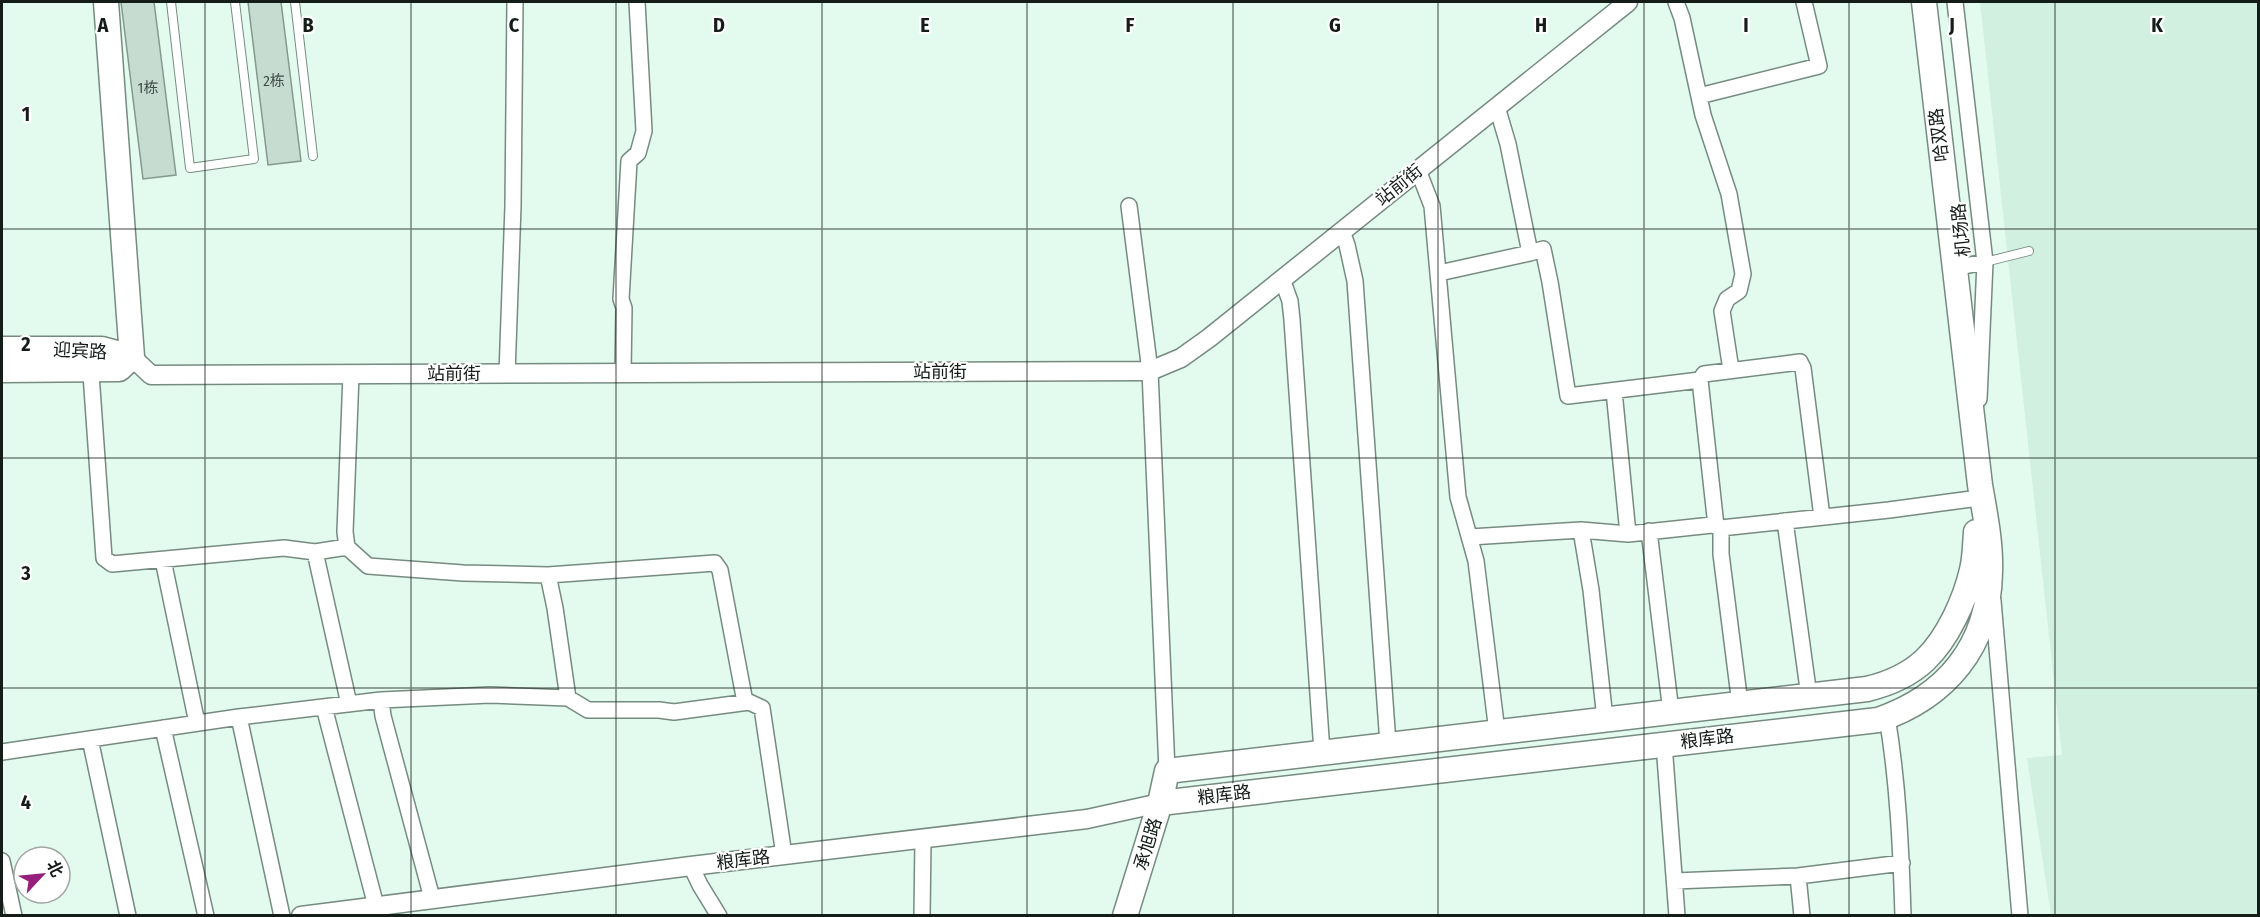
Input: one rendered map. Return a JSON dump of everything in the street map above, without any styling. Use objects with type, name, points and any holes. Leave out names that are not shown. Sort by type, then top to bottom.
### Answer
[{"type":"main road","points":[[106,2],[132,357]]},
{"type":"main road","name":"哈双路","points":[[1924,2],[1980,492]]},
{"type":"main road","name":"迎宾路","points":[[2,349],[89,359]]},
{"type":"main road","name":"迎宾路","points":[[2,370],[89,359],[102,349],[132,357]]},
{"type":"main road","name":"粮库路","points":[[1167,771],[1867,689],[1889,683],[1925,661],[1944,634],[1964,596],[1973,568],[1980,492]]},
{"type":"main road","name":"粮库路","points":[[1160,803],[1878,720],[1898,714],[1928,696],[1952,676],[1970,648],[1985,613],[1990,574],[1989,542],[1980,492]]},
{"type":"main road","name":"承旭路","points":[[1125,915],[1160,803],[1167,771]]},
{"type":"street","points":[[507,374],[513,206],[515,2]]},
{"type":"street","points":[[623,373],[624,308],[621,299],[629,161],[638,153],[644,131],[637,2]]},
{"type":"street","name":"站前街","points":[[132,357],[151,375],[1150,371],[1181,358],[1628,2]]},
{"type":"street","points":[[1676,2],[1682,18],[1703,115],[1729,194],[1743,274],[1739,291],[1727,299],[1722,311],[1731,370]]},
{"type":"street","points":[[1699,96],[1819,66],[1804,2]]},
{"type":"street","name":"机场路","points":[[1955,2],[1984,262],[1977,455]]},
{"type":"street","points":[[1497,106],[1508,144],[1530,253]]},
{"type":"street","points":[[1418,170],[1432,206],[1458,497],[1470,537],[1481,596],[1497,732]]},
{"type":"street","points":[[1130,206],[1150,371],[1167,771]]},
{"type":"street","points":[[1342,231],[1355,281],[1388,744]]},
{"type":"street","points":[[1439,273],[1543,249],[1568,396],[1700,380]]},
{"type":"street","points":[[1954,268],[1984,262]]},
{"type":"street","points":[[1282,279],[1290,301],[1292,320],[1322,752]]},
{"type":"street","points":[[89,359],[104,558],[112,564],[284,548],[315,552],[347,547]]},
{"type":"street","points":[[1740,704],[1700,380],[1704,374],[1800,362],[1803,368],[1822,517]]},
{"type":"street","points":[[351,374],[345,532],[347,547],[368,566],[463,573],[548,575],[715,563],[720,570],[744,702]]},
{"type":"street","points":[[1614,391],[1628,534]]},
{"type":"street","points":[[1470,537],[1581,530],[1628,534],[1712,525],[1719,527],[1822,517],[1980,492]]},
{"type":"street","points":[[1785,521],[1809,696]]},
{"type":"street","points":[[1581,530],[1591,590],[1605,719]]},
{"type":"street","points":[[1649,531],[1671,712]]},
{"type":"street","points":[[315,552],[349,704]]},
{"type":"street","points":[[163,560],[196,723]]},
{"type":"street","points":[[1990,574],[2020,915]]},
{"type":"street","points":[[548,575],[568,698]]},
{"type":"street","points":[[2,752],[239,717],[381,700],[490,695],[568,698],[588,710],[674,712],[749,702],[762,708],[784,855]]},
{"type":"street","points":[[381,700],[383,716],[432,898]]},
{"type":"street","points":[[324,707],[376,906]]},
{"type":"street","points":[[239,717],[282,915]]},
{"type":"street","points":[[1887,717],[1892,748],[1902,863],[1903,915]]},
{"type":"street","points":[[163,728],[206,915]]},
{"type":"street","points":[[90,739],[128,915]]},
{"type":"street","points":[[1664,744],[1677,915]]},
{"type":"street","name":"粮库路","points":[[301,915],[1087,819],[1160,803]]},
{"type":"street","points":[[922,915],[923,839]]},
{"type":"street","points":[[2,861],[14,915]]},
{"type":"street","points":[[1675,881],[1798,876],[1902,863]]},
{"type":"street","points":[[691,866],[700,885],[720,915]]},
{"type":"street","points":[[1798,876],[1802,915]]},
{"type":"lane","points":[[171,2],[190,168],[254,159],[235,2]]},
{"type":"lane","points":[[295,2],[313,156]]},
{"type":"lane","points":[[1984,262],[2029,251]]},
{"type":"shaded area","points":[[1980,2],[2258,2],[2258,915],[2051,915],[2027,758],[2062,755]]},
{"type":"building","points":[[121,2],[154,2],[176,175],[143,179]]},
{"type":"building","points":[[248,2],[281,2],[301,161],[268,165]]}]
